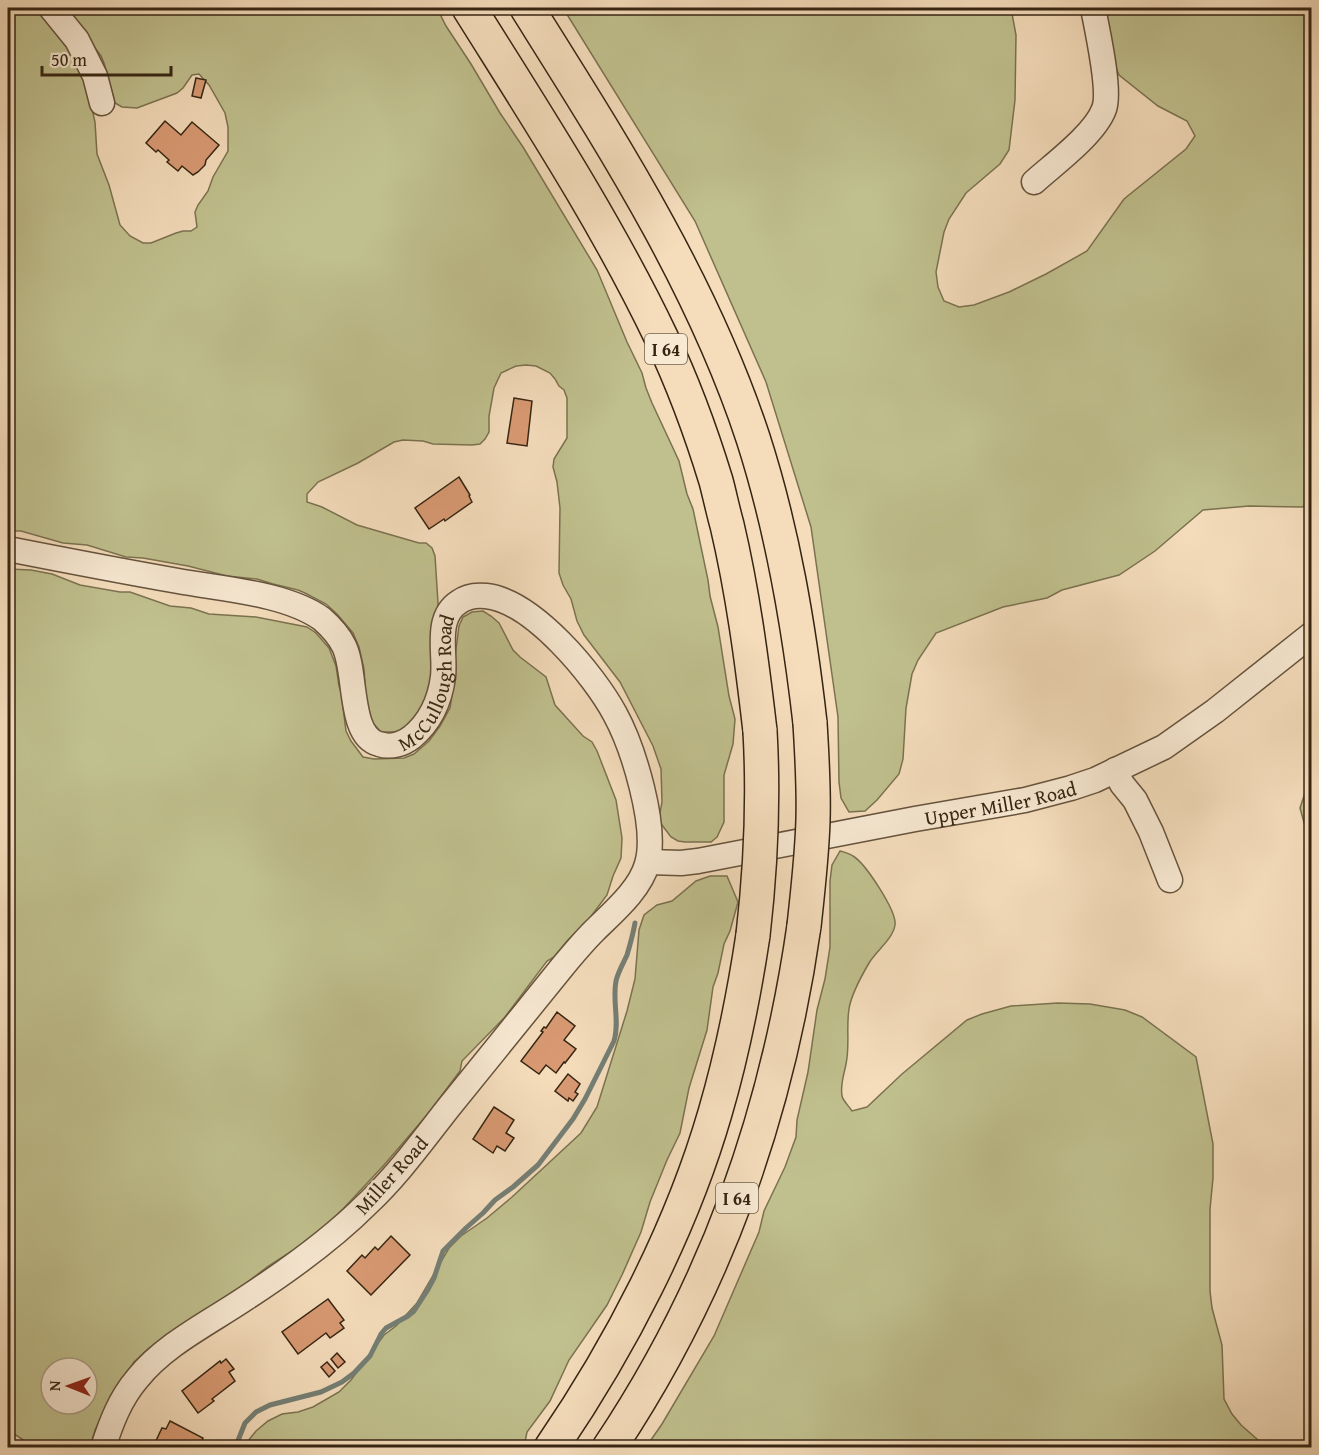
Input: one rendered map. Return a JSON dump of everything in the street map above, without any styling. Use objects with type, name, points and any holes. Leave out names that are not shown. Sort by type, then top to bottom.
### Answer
[{"type":"highway","name":"I 64","points":[[469,8],[582,189],[662,338],[689,404],[716,482],[735,560],[750,643],[763,776],[759,878],[753,935],[745,988],[715,1115],[696,1172],[644,1291],[604,1364],[551,1448]]},
{"type":"highway","name":"I 64","points":[[527,8],[610,140],[657,222],[694,293],[725,363],[753,436],[788,569],[798,626],[810,723],[813,771],[810,872],[797,974],[783,1045],[750,1163],[728,1223],[701,1284],[675,1336],[609,1448]]},
{"type":"street","points":[[51,8],[77,40],[95,76],[102,103]]},
{"type":"street","points":[[1034,182],[1091,131],[1105,108],[1106,88],[1093,8]]},
{"type":"street","name":"McCullough Road","points":[[8,549],[271,598],[312,613],[333,630],[344,646],[351,670],[360,726],[372,742],[388,746],[407,741],[416,734],[432,713],[444,676],[444,628],[453,606],[462,599],[483,595],[504,601],[520,609],[557,639],[588,674],[615,714],[633,757],[646,810],[650,845],[648,862]]},
{"type":"street","name":"Upper Miller Road","points":[[648,862],[698,861],[1025,800],[1095,780],[1164,747],[1215,711],[1311,633]]},
{"type":"street","points":[[1115,770],[1122,784],[1135,800],[1151,832],[1170,880]]},
{"type":"street","name":"Miller Road","points":[[103,1448],[117,1410],[137,1378],[152,1364],[179,1342],[306,1256],[369,1203],[414,1151],[563,966],[633,890],[640,881],[648,862]]},
{"type":"green space","points":[[8,8],[40,8],[72,49],[88,91],[95,122],[97,154],[109,185],[120,225],[130,236],[143,243],[151,243],[176,233],[191,231],[197,227],[195,212],[228,151],[228,127],[225,113],[209,85],[199,74],[192,75],[177,93],[137,108],[122,107],[115,103],[101,56],[84,33],[58,8],[437,8],[597,270],[642,373],[652,403],[679,461],[693,509],[735,719],[733,744],[724,775],[724,822],[717,837],[711,842],[678,841],[671,837],[662,825],[659,818],[662,802],[661,769],[653,746],[620,682],[584,635],[577,621],[571,599],[563,585],[559,573],[560,508],[553,467],[554,459],[567,438],[567,398],[564,390],[550,373],[536,366],[516,366],[501,373],[494,388],[489,416],[489,432],[480,444],[433,444],[403,440],[394,442],[358,463],[318,482],[307,494],[307,502],[357,525],[426,543],[432,548],[435,556],[438,603],[434,667],[424,705],[405,730],[381,732],[371,721],[367,714],[364,669],[353,633],[326,604],[305,593],[257,579],[227,576],[188,566],[126,557],[87,545],[63,543],[21,531],[8,531]]},
{"type":"green space","points":[[563,8],[1011,8],[1016,35],[1015,100],[1009,150],[1000,164],[966,193],[949,219],[936,272],[938,287],[944,301],[959,307],[974,305],[1009,292],[1087,251],[1124,199],[1186,149],[1195,136],[1187,121],[1158,106],[1119,75],[1107,44],[1106,8],[1311,8],[1311,504],[1302,507],[1249,506],[1203,510],[1155,551],[1119,575],[1062,590],[1047,598],[1003,607],[936,633],[918,660],[912,674],[906,708],[903,759],[899,774],[865,811],[849,812],[841,798],[838,717],[811,527],[766,382],[695,221]]},
{"type":"green space","points":[[8,569],[52,574],[80,585],[130,592],[170,606],[191,608],[209,614],[256,617],[307,627],[316,633],[329,648],[336,666],[346,731],[351,741],[363,757],[374,759],[404,758],[414,754],[429,741],[450,708],[459,626],[463,617],[472,612],[483,611],[499,623],[513,650],[546,677],[555,705],[583,736],[592,742],[597,751],[616,800],[622,838],[621,858],[607,895],[589,919],[554,957],[547,961],[505,1017],[462,1061],[460,1071],[427,1115],[343,1209],[323,1228],[292,1251],[167,1339],[149,1348],[134,1362],[112,1395],[95,1430],[90,1447],[31,1445],[8,1430]]},
{"type":"green space","points":[[1311,775],[1311,842],[1300,808]]},
{"type":"green space","points":[[840,851],[858,860],[872,877],[891,909],[895,925],[888,940],[866,968],[850,1003],[842,1096],[852,1111],[867,1107],[902,1074],[967,1020],[1011,1006],[1058,1003],[1090,1004],[1125,1010],[1142,1017],[1196,1057],[1213,1144],[1210,1291],[1222,1345],[1224,1399],[1241,1425],[1266,1447],[646,1447],[714,1336],[759,1232],[764,1211],[785,1167],[796,1137],[797,1120],[808,1072],[817,1010],[830,947],[832,865]]},
{"type":"green space","points":[[710,876],[727,876],[738,902],[713,987],[707,1030],[689,1088],[680,1133],[667,1160],[641,1232],[622,1275],[607,1305],[569,1360],[550,1401],[527,1432],[524,1447],[243,1447],[268,1421],[282,1414],[313,1407],[339,1392],[351,1380],[384,1335],[396,1326],[417,1303],[449,1248],[512,1197],[581,1133],[597,1107],[627,1011],[635,979],[639,930],[644,915],[657,905],[672,901],[696,881]]},
{"type":"green space","points":[[1311,1233],[1312,1301],[1307,1267]]},
{"type":"building","points":[[196,78],[206,80],[201,98],[192,96]]},
{"type":"building","points":[[165,121],[181,135],[192,122],[219,145],[206,160],[205,165],[193,175],[182,166],[178,171],[158,150],[156,152],[146,143]]},
{"type":"building","points":[[514,398],[532,401],[527,446],[507,443]]},
{"type":"building","points":[[459,477],[472,502],[429,529],[415,508]]},
{"type":"building","points":[[557,1012],[575,1026],[564,1040],[576,1049],[556,1073],[546,1065],[539,1074],[521,1061]]},
{"type":"building","points":[[568,1074],[580,1084],[575,1092],[578,1094],[573,1101],[569,1098],[568,1101],[555,1091]]},
{"type":"building","points":[[494,1107],[514,1120],[506,1133],[514,1138],[505,1151],[497,1146],[493,1153],[473,1139]]},
{"type":"building","points":[[391,1236],[410,1255],[371,1295],[347,1271],[362,1255],[365,1258],[375,1247],[378,1250]]},
{"type":"building","points":[[328,1299],[344,1320],[340,1323],[344,1328],[330,1338],[326,1333],[298,1354],[282,1332]]},
{"type":"building","points":[[337,1353],[345,1362],[338,1368],[331,1359]]},
{"type":"building","points":[[226,1359],[234,1369],[229,1372],[235,1381],[198,1413],[182,1391],[220,1361],[221,1363]]},
{"type":"building","points":[[327,1362],[335,1371],[329,1377],[321,1367]]},
{"type":"building","points":[[170,1421],[203,1438],[199,1448],[153,1447],[162,1428],[166,1429]]},
{"type":"waterway","points":[[235,1448],[245,1423],[256,1412],[270,1405],[321,1392],[342,1382],[354,1373],[370,1356],[386,1328],[414,1311],[434,1278],[443,1251],[495,1200],[538,1165],[573,1119],[614,1041],[616,981],[627,955],[635,923]]}]
